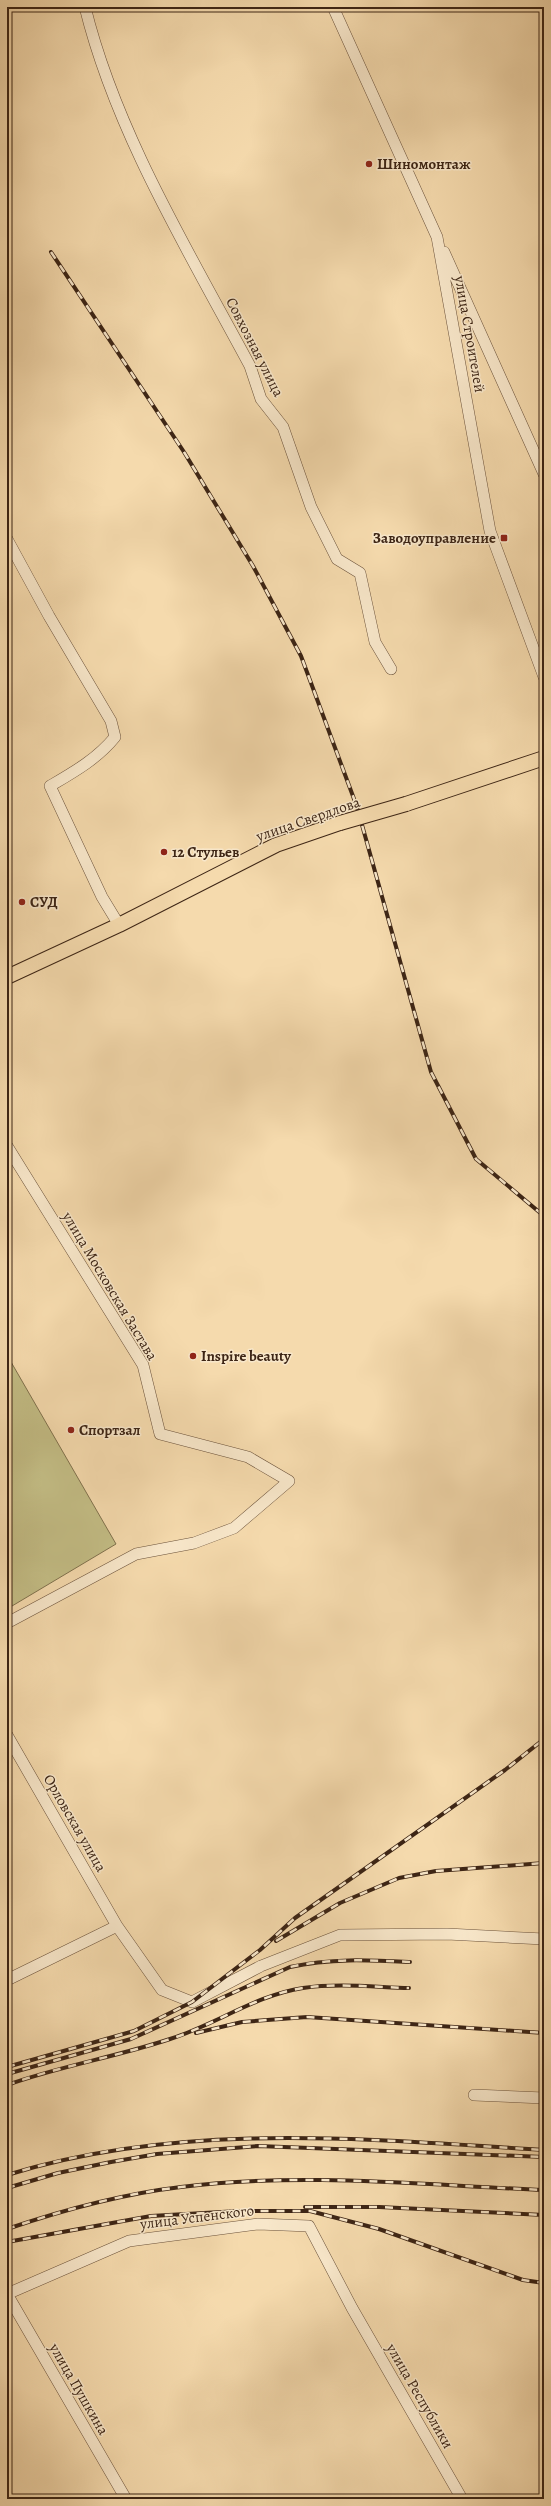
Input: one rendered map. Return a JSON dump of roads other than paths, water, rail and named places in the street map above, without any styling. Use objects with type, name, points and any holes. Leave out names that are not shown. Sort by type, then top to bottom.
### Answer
[{"type":"main road","name":"улица Свердлова","points":[[7,976],[119,925],[276,845],[544,758]]},
{"type":"street","name":"Совхозная улица","points":[[85,7],[95,50],[139,155],[250,366],[261,399],[283,426],[311,507],[337,559],[360,572],[375,642],[391,669]]},
{"type":"street","name":"улица Строителей","points":[[333,7],[437,237],[490,531],[544,677]]},
{"type":"street","points":[[437,237],[544,474]]},
{"type":"street","points":[[7,539],[49,616],[111,721],[115,737],[107,747],[92,761],[50,786],[102,896],[119,925]]},
{"type":"street","name":"улица Московская Застава","points":[[7,1146],[143,1365],[160,1434],[248,1457],[289,1481],[234,1528],[194,1543],[136,1554],[7,1623]]},
{"type":"street","name":"Орловская улица","points":[[7,1735],[117,1926],[162,1990],[192,2002],[261,1966],[340,1935],[448,1934],[544,1939]]},
{"type":"street","points":[[7,1980],[117,1926]]},
{"type":"street","points":[[474,2095],[544,2098]]},
{"type":"street","name":"улица Успенского","points":[[7,2294],[129,2241],[258,2224],[309,2226],[352,2308]]},
{"type":"street","name":"улица Пушкина","points":[[7,2294],[126,2499]]},
{"type":"street","name":"улица Республики","points":[[352,2308],[462,2499]]},
{"type":"railway","points":[[51,252],[184,452],[253,566],[301,656],[357,807],[431,1072],[476,1159],[544,1216]]},
{"type":"railway","points":[[7,2067],[134,2031],[192,2002],[260,1950],[295,1918],[505,1770],[544,1739]]},
{"type":"railway","points":[[276,1941],[340,1903],[399,1878],[436,1871],[544,1863]]},
{"type":"railway","points":[[7,2074],[131,2039],[290,1967],[335,1961],[365,1960],[410,1962]]},
{"type":"railway","points":[[7,2085],[47,2072],[170,2039],[269,1997],[286,1992],[303,1988],[329,1986],[409,1988]]},
{"type":"railway","points":[[196,2033],[242,2022],[307,2017],[544,2033]]},
{"type":"railway","points":[[7,2175],[73,2158],[139,2147],[206,2140],[274,2138],[341,2139],[544,2150]]},
{"type":"railway","points":[[7,2188],[58,2173],[157,2154],[258,2146],[544,2157]]},
{"type":"railway","points":[[7,2229],[50,2215],[115,2198],[181,2187],[226,2183],[271,2180],[317,2180],[544,2190]]},
{"type":"railway","points":[[305,2207],[379,2207],[544,2215]]},
{"type":"railway","points":[[7,2242],[151,2216],[239,2211],[310,2211],[379,2229],[523,2280],[544,2283]]},
{"type":"place","name":"Шиномонтаж","points":[[369,164]]},
{"type":"place","name":"Заводоуправление","points":[[504,538]]},
{"type":"place","name":"12 Стульев","points":[[164,852]]},
{"type":"place","name":"СУД","points":[[22,902]]},
{"type":"place","name":"Inspire beauty","points":[[193,1356]]},
{"type":"place","name":"Спортзал","points":[[71,1430]]}]
